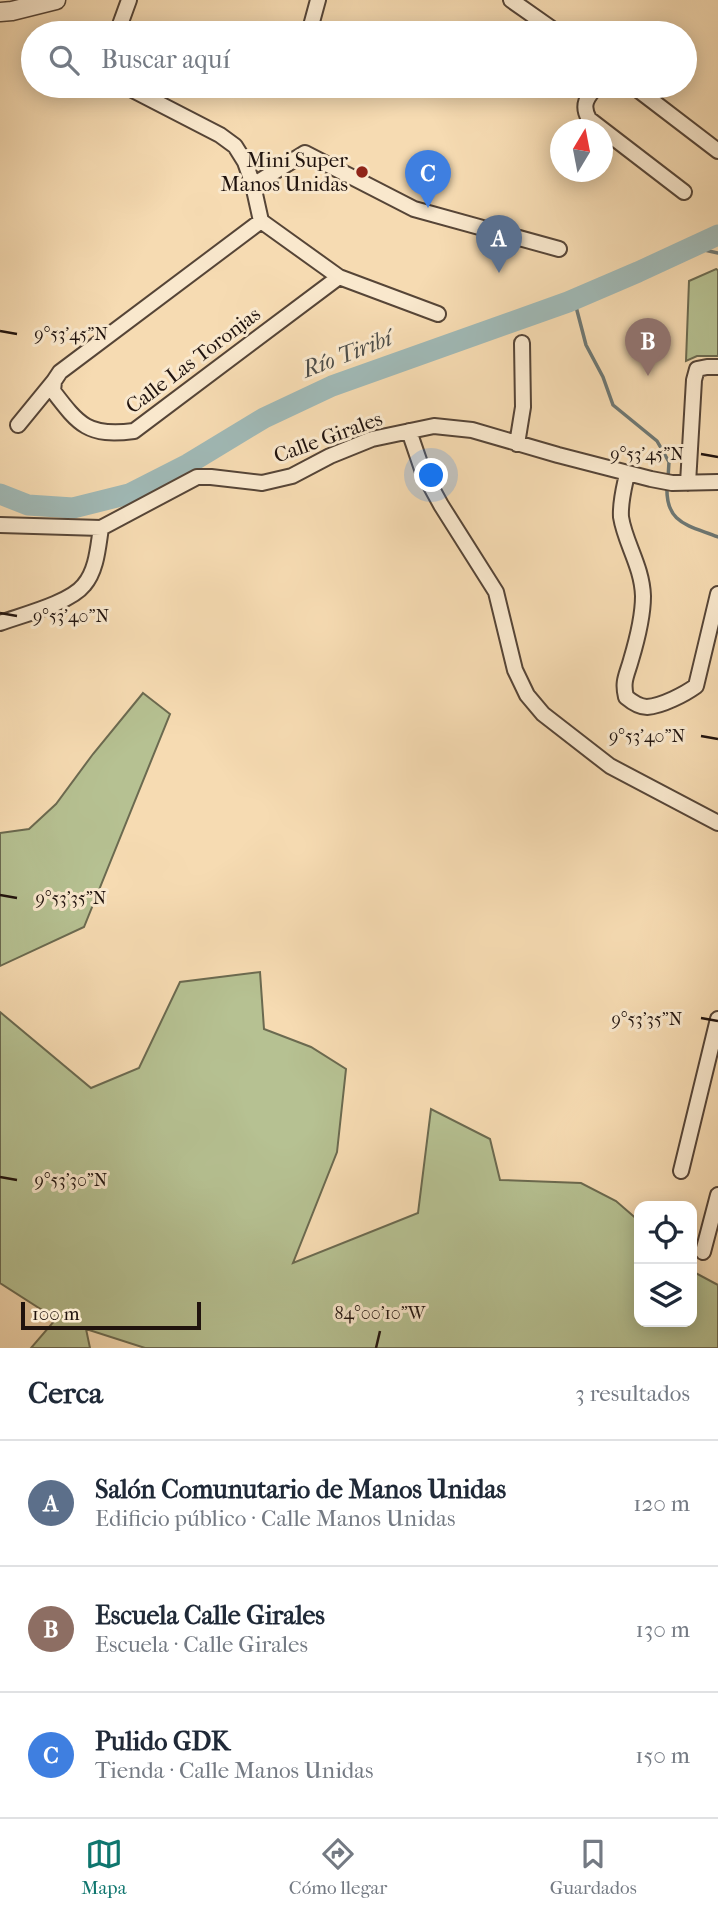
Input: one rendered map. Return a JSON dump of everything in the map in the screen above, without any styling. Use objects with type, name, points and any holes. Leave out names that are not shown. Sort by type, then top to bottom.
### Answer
[{"type":"street","points":[[0,12],[56,0]]},
{"type":"street","points":[[121,21],[129,0]]},
{"type":"street","points":[[312,21],[318,0]]},
{"type":"street","points":[[511,0],[541,21]]},
{"type":"street","points":[[148,98],[220,135],[235,146],[245,162],[253,185],[261,221],[339,277],[438,314]]},
{"type":"street","points":[[588,98],[584,103],[589,119],[684,192]]},
{"type":"street","points":[[649,98],[718,151]]},
{"type":"street","points":[[253,185],[305,152],[414,209],[559,249]]},
{"type":"street","points":[[18,425],[60,372],[261,221]]},
{"type":"street","name":"Calle Las Toronjas","points":[[54,381],[53,391],[82,425],[96,431],[134,431],[339,277]]},
{"type":"street","points":[[517,444],[523,407],[522,343]]},
{"type":"street","points":[[688,483],[694,380],[697,369],[718,368]]},
{"type":"street","name":"Calle Girales","points":[[0,525],[101,528],[197,477],[262,483],[292,476],[330,456],[372,439],[434,426],[472,430],[627,474],[671,483],[718,482]]},
{"type":"street","points":[[409,432],[423,472],[496,592],[514,670],[527,695],[543,714],[610,766],[718,823]]},
{"type":"street","points":[[627,474],[621,506],[622,520],[639,571],[643,596],[641,621],[623,685],[626,697],[647,707],[685,694],[696,686],[718,594]]},
{"type":"street","points":[[0,622],[60,601],[84,586],[94,565],[101,528]]},
{"type":"street","points":[[681,1171],[718,1019]]},
{"type":"street","points":[[703,1252],[718,1195]]},
{"type":"green space","points":[[716,269],[718,356],[697,356],[686,361],[689,281]]},
{"type":"green space","points":[[143,693],[170,714],[84,927],[0,966],[0,833],[29,829],[56,804]]},
{"type":"green space","points":[[260,972],[264,1029],[311,1047],[346,1069],[337,1152],[293,1263],[418,1213],[431,1109],[490,1139],[500,1180],[581,1183],[616,1201],[634,1217],[634,1327],[697,1327],[697,1274],[718,1285],[718,1348],[145,1348],[86,1329],[90,1348],[31,1348],[56,1319],[0,1283],[0,1012],[91,1088],[139,1068],[180,982]]},
{"type":"waterway","name":"Río Tiribí","points":[[0,494],[28,505],[73,508],[129,494],[188,464],[264,418],[332,386],[568,302],[718,235]]},
{"type":"waterway","points":[[691,247],[718,253]]},
{"type":"waterway","points":[[574,299],[586,345],[603,377],[613,405],[657,441],[669,462],[668,478]]},
{"type":"waterway","points":[[667,485],[667,498],[674,515],[688,526],[718,537]]},
{"type":"place","name":"Mini Super Manos Unidas","points":[[362,172]]},
{"type":"place","name":"Pulido GDK","points":[[428,208]]},
{"type":"place","name":"Salón Comunutario de Manos Unidas","points":[[499,273]]},
{"type":"place","name":"Escuela Calle Girales","points":[[648,376]]}]
